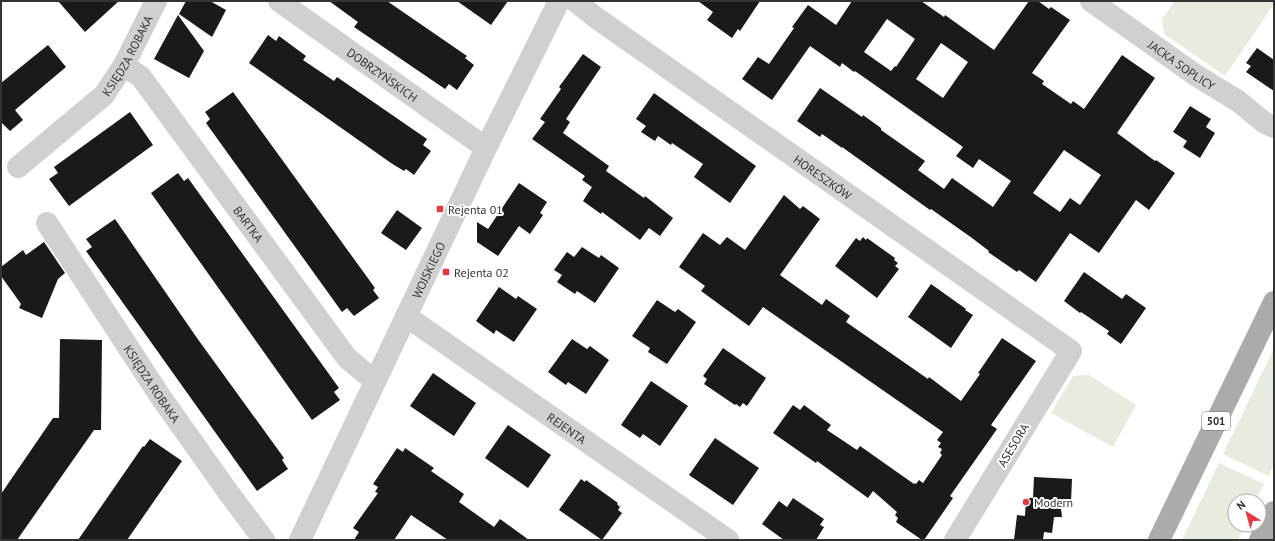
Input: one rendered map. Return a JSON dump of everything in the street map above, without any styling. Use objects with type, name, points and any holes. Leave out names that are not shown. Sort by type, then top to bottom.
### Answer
[{"type":"main road","name":"501","points":[[1159,540],[1274,302]]},
{"type":"main road","points":[[1260,540],[1274,512]]},
{"type":"street","name":"KSIĘDZA ROBAKA","points":[[18,167],[104,95],[124,65],[156,1]]},
{"type":"street","name":"DOBRZYŃSKICH","points":[[279,1],[486,148]]},
{"type":"street","name":"WOJSKIEGO","points":[[300,540],[486,148],[559,1]]},
{"type":"street","name":"HORESZKÓW","points":[[575,1],[595,17],[1072,351]]},
{"type":"street","name":"JACKA SOPLICY","points":[[1091,1],[1198,76],[1238,101],[1265,123],[1274,127]]},
{"type":"street","name":"BARTKA","points":[[124,65],[141,77],[347,358],[365,373],[376,379]]},
{"type":"street","name":"KSIĘDZA ROBAKA","points":[[47,223],[160,396],[264,540]]},
{"type":"street","name":"REJENTA","points":[[406,316],[728,540]]},
{"type":"street","name":"ASESORA","points":[[955,540],[1072,351]]},
{"type":"shaded area","points":[[1175,1],[1274,1],[1274,4],[1225,76],[1164,34],[1162,19]]},
{"type":"shaded area","points":[[1274,348],[1274,464],[1269,476],[1223,454]]},
{"type":"shaded area","points":[[1089,375],[1136,405],[1113,447],[1051,413],[1073,376]]},
{"type":"shaded area","points":[[1219,463],[1264,484],[1260,493],[1227,493],[1227,533],[1241,533],[1238,540],[1182,540]]},
{"type":"building","points":[[58,1],[119,1],[85,32]]},
{"type":"building","points":[[186,1],[210,1],[226,10],[212,37],[179,14]]},
{"type":"building","points":[[329,1],[387,1],[467,56],[465,58],[474,65],[457,90],[449,84],[445,89],[354,27],[358,22]]},
{"type":"building","points":[[457,1],[508,1],[491,25]]},
{"type":"building","points":[[698,1],[760,1],[740,31],[738,29],[732,38],[707,20],[713,12]]},
{"type":"building","points":[[852,1],[921,1],[944,17],[945,15],[994,50],[1029,1],[1038,1],[1049,9],[1051,7],[1070,20],[1032,73],[1044,81],[1042,84],[1071,104],[1073,101],[1084,109],[1122,55],[1155,78],[1117,133],[1155,161],[1156,160],[1175,173],[1149,210],[1136,200],[1099,253],[1070,233],[1036,282],[1019,270],[1017,272],[988,252],[989,251],[972,238],[842,147],[822,134],[820,137],[797,121],[820,88],[862,117],[863,115],[881,128],[881,130],[925,161],[918,170],[944,189],[952,178],[993,207],[1011,181],[979,159],[973,168],[956,156],[963,147],[855,71],[854,72],[842,63],[840,67],[810,46],[772,100],[742,79],[758,57],[769,64],[794,28],[792,27],[808,5],[836,25]],"holes":[[[887,19],[915,39],[896,67],[895,66],[891,71],[864,52]],[[941,43],[968,62],[943,98],[916,79]],[[1064,150],[1101,175],[1080,205],[1070,198],[1060,212],[1033,193]]]},
{"type":"building","points":[[178,15],[204,51],[189,78],[154,59]]},
{"type":"building","points":[[268,35],[276,41],[279,36],[306,56],[303,60],[334,81],[337,77],[427,139],[423,145],[431,151],[414,175],[406,169],[404,171],[391,163],[249,63]]},
{"type":"building","points":[[48,45],[66,67],[15,110],[23,120],[10,131],[1,122],[1,83]]},
{"type":"building","points":[[1257,48],[1274,60],[1274,91],[1246,72],[1251,66],[1246,63]]},
{"type":"building","points":[[583,54],[601,67],[566,119],[570,122],[563,133],[609,166],[606,171],[644,198],[645,196],[673,218],[660,236],[649,228],[640,240],[602,212],[601,214],[583,201],[592,187],[582,180],[585,176],[532,139],[545,122],[540,119],[561,89],[559,87]]},
{"type":"building","points":[[233,92],[375,288],[373,290],[379,298],[354,316],[347,308],[342,312],[206,123],[210,119],[205,112]]},
{"type":"building","points":[[654,93],[756,166],[730,203],[694,177],[703,164],[672,143],[671,145],[658,136],[655,141],[641,132],[646,126],[636,119]]},
{"type":"building","points":[[1190,106],[1211,119],[1206,127],[1215,133],[1200,158],[1183,147],[1187,141],[1173,132]]},
{"type":"building","points":[[130,112],[153,145],[69,206],[49,179],[58,173],[54,167]]},
{"type":"building","points":[[178,173],[184,181],[188,178],[339,388],[334,392],[340,400],[312,420],[151,193]]},
{"type":"building","points":[[519,183],[547,202],[540,213],[543,215],[530,234],[519,226],[498,256],[477,242],[477,222],[488,229]]},
{"type":"building","points":[[784,195],[800,209],[803,206],[820,219],[780,275],[822,305],[826,299],[850,316],[846,322],[928,379],[929,377],[961,401],[1002,338],[1036,361],[991,425],[997,429],[950,496],[953,498],[924,540],[896,522],[898,518],[895,515],[897,512],[873,491],[868,498],[817,461],[816,463],[773,433],[793,405],[800,410],[804,405],[831,425],[827,430],[857,450],[860,446],[916,484],[919,480],[923,483],[942,455],[940,453],[942,449],[938,447],[941,443],[937,440],[943,432],[763,307],[749,326],[701,291],[705,286],[679,267],[703,233],[720,245],[727,237],[745,250]]},
{"type":"building","points":[[397,210],[422,228],[406,250],[381,233]]},
{"type":"building","points":[[115,219],[197,338],[284,458],[282,460],[288,469],[257,491],[86,251],[92,247],[86,239]]},
{"type":"building","points":[[863,237],[866,240],[867,238],[895,258],[894,260],[898,263],[895,266],[899,269],[877,298],[835,266],[856,238],[860,241]]},
{"type":"building","points":[[44,242],[65,273],[58,279],[42,318],[19,308],[21,304],[1,276],[1,267],[23,250],[26,255]]},
{"type":"building","points":[[582,247],[599,258],[601,255],[619,268],[595,303],[577,291],[575,294],[557,282],[562,275],[554,270],[567,252],[574,257]]},
{"type":"building","points":[[1084,272],[1122,299],[1126,294],[1146,308],[1121,344],[1107,334],[1109,331],[1064,301]]},
{"type":"building","points":[[931,284],[973,315],[951,348],[908,317]]},
{"type":"building","points":[[499,287],[516,299],[518,296],[537,309],[514,342],[496,330],[494,334],[476,321]]},
{"type":"building","points":[[657,300],[675,312],[678,309],[696,322],[667,364],[648,352],[650,348],[632,336]]},
{"type":"building","points":[[60,339],[102,340],[101,430],[94,430],[17,540],[1,540],[1,494],[53,418],[59,418]]},
{"type":"building","points":[[572,339],[587,349],[590,346],[609,360],[586,394],[568,382],[566,385],[548,372]]},
{"type":"building","points":[[723,348],[766,378],[747,406],[743,403],[740,407],[736,404],[735,405],[704,384],[707,379],[703,376]]},
{"type":"building","points":[[433,373],[476,403],[454,436],[410,406]]},
{"type":"building","points":[[651,381],[688,406],[660,446],[643,434],[640,438],[621,425]]},
{"type":"building","points":[[508,425],[551,455],[528,488],[485,458]]},
{"type":"building","points":[[715,438],[759,468],[733,505],[689,475]]},
{"type":"building","points":[[150,439],[182,461],[127,540],[78,540],[143,446],[144,447]]},
{"type":"building","points":[[397,448],[403,452],[405,448],[434,468],[431,471],[464,494],[459,502],[494,527],[500,519],[529,540],[448,540],[411,515],[394,540],[354,540],[359,532],[353,528],[378,493],[375,492],[378,487],[373,484]]},
{"type":"building","points":[[1034,477],[1072,479],[1071,502],[1060,501],[1062,517],[1054,517],[1052,533],[1044,532],[1043,540],[1014,540],[1017,515],[1025,516],[1026,498],[1033,498]]},
{"type":"building","points":[[581,479],[585,482],[586,480],[618,503],[617,504],[620,507],[618,510],[622,513],[602,540],[559,510]]},
{"type":"building","points":[[793,498],[824,519],[820,525],[824,527],[816,540],[784,540],[762,524],[779,501],[787,507]]},
{"type":"place","name":"Rejenta 01","points":[[440,209]]},
{"type":"place","name":"Rejenta 02","points":[[446,272]]},
{"type":"place","name":"Modern","points":[[1026,502]]}]
